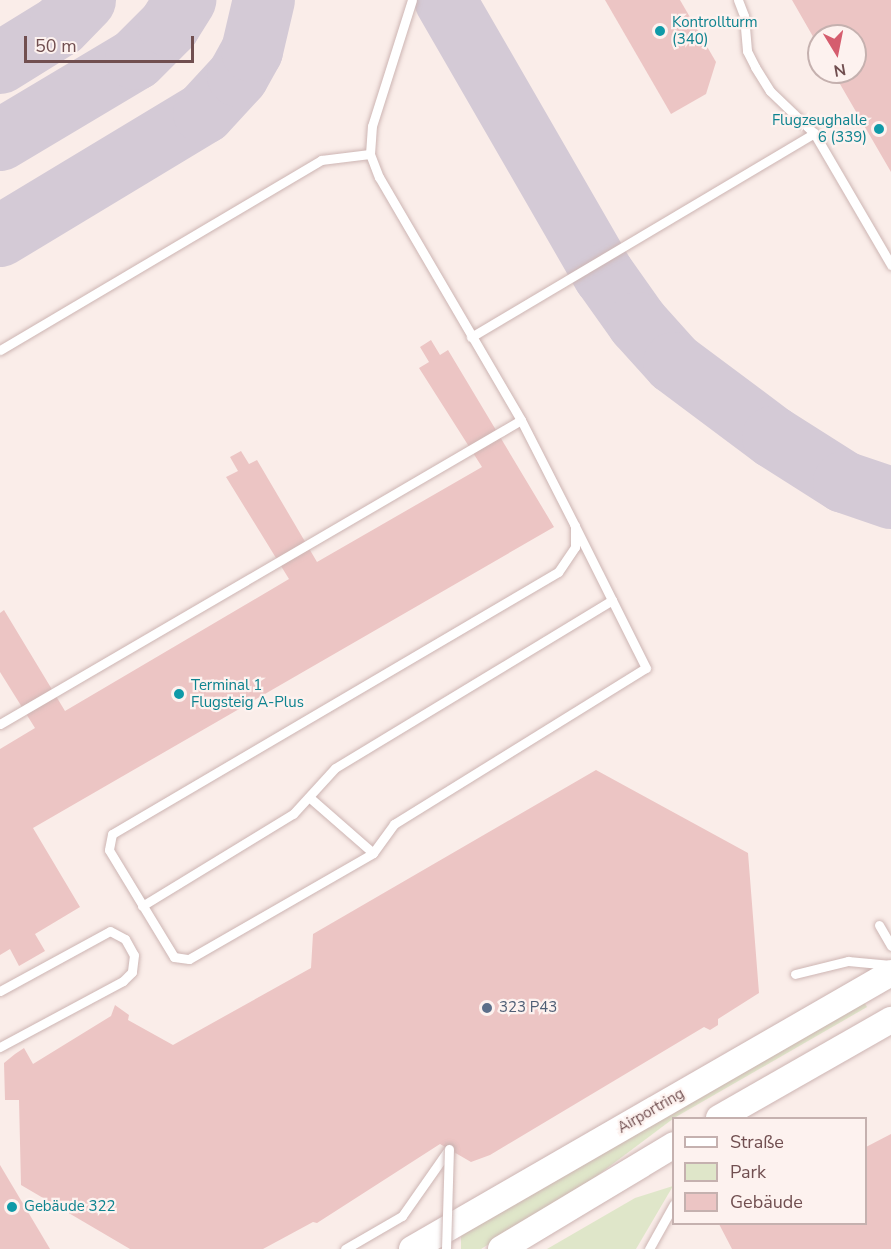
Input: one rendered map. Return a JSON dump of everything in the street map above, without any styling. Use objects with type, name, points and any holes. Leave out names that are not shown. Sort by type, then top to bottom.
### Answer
[{"type":"street","name":"Airportring","points":[[412,1249],[891,974]]},
{"type":"street","points":[[729,1115],[891,1020]]},
{"type":"street","points":[[501,1249],[672,1146]]},
{"type":"lane","points":[[412,0],[372,126],[370,154],[379,177],[521,420],[575,526],[646,668],[394,824],[373,853],[189,959],[174,957],[109,850],[112,834],[558,572],[575,547],[575,526]]},
{"type":"lane","points":[[738,0],[744,16],[747,51],[755,67],[770,91],[814,134],[891,265]]},
{"type":"lane","points":[[471,338],[814,134]]},
{"type":"lane","points":[[0,350],[321,160],[370,154]]},
{"type":"lane","points":[[0,724],[521,420]]},
{"type":"lane","points":[[142,906],[293,814],[335,768],[612,600]]},
{"type":"lane","points":[[309,797],[373,853]]},
{"type":"lane","points":[[879,925],[891,946]]},
{"type":"lane","points":[[0,991],[110,931],[125,939],[134,955],[132,972],[123,981],[0,1047]]},
{"type":"lane","points":[[795,974],[849,961],[891,965]]},
{"type":"lane","points":[[345,1249],[402,1216],[449,1149],[446,1249]]},
{"type":"lane","points":[[649,1249],[672,1208]]},
{"type":"green space","points":[[863,1000],[867,1007],[676,1117],[672,1117],[672,1120],[594,1178],[481,1249],[461,1249],[461,1234]]},
{"type":"green space","points":[[672,1186],[636,1249],[547,1249],[635,1198]]},
{"type":"building","name":"Kontrollturm (340)","points":[[605,0],[680,0],[716,62],[706,94],[671,114]]},
{"type":"building","points":[[792,0],[891,0],[891,172],[840,84],[867,84],[867,24],[807,24],[807,26]]},
{"type":"building","name":"Terminal 1 Flugsteig A-Plus","points":[[431,340],[440,355],[448,350],[554,527],[33,828],[80,907],[35,934],[45,951],[19,966],[10,949],[0,955],[0,749],[35,728],[0,672],[0,613],[4,610],[65,711],[289,579],[226,477],[238,471],[230,457],[241,451],[249,464],[257,460],[317,562],[482,467],[419,368],[429,362],[420,347]]},
{"type":"building","name":"323 P43","points":[[596,770],[748,853],[759,993],[718,1019],[718,1025],[710,1030],[704,1027],[490,1155],[471,1162],[440,1144],[317,1223],[313,1222],[263,1249],[130,1249],[21,1185],[19,1100],[5,1100],[4,1063],[15,1054],[24,1048],[33,1064],[111,1016],[115,1005],[129,1015],[128,1020],[173,1045],[311,968],[313,934]]},
{"type":"building","points":[[891,1134],[891,1249],[732,1249],[720,1225],[867,1225],[867,1146]]},
{"type":"building","name":"Gebäude 322","points":[[0,1165],[50,1249],[0,1249]]},
{"type":"taxiway","points":[[0,63],[60,26],[85,0]]},
{"type":"taxiway","points":[[0,140],[136,59],[169,26],[185,0]]},
{"type":"taxiway","points":[[0,236],[204,113],[238,76],[252,51],[264,0]]},
{"type":"taxiway","points":[[445,0],[604,275],[638,323],[674,363],[773,437],[844,482],[891,498]]},
{"type":"place","name":"Kontrollturm (340)","points":[[660,31]]},
{"type":"place","name":"Flugzeughalle 6 (339)","points":[[879,129]]},
{"type":"place","name":"Terminal 1 Flugsteig A-Plus","points":[[179,694]]},
{"type":"place","name":"323 P43","points":[[487,1008]]},
{"type":"place","name":"Gebäude 322","points":[[12,1207]]}]
